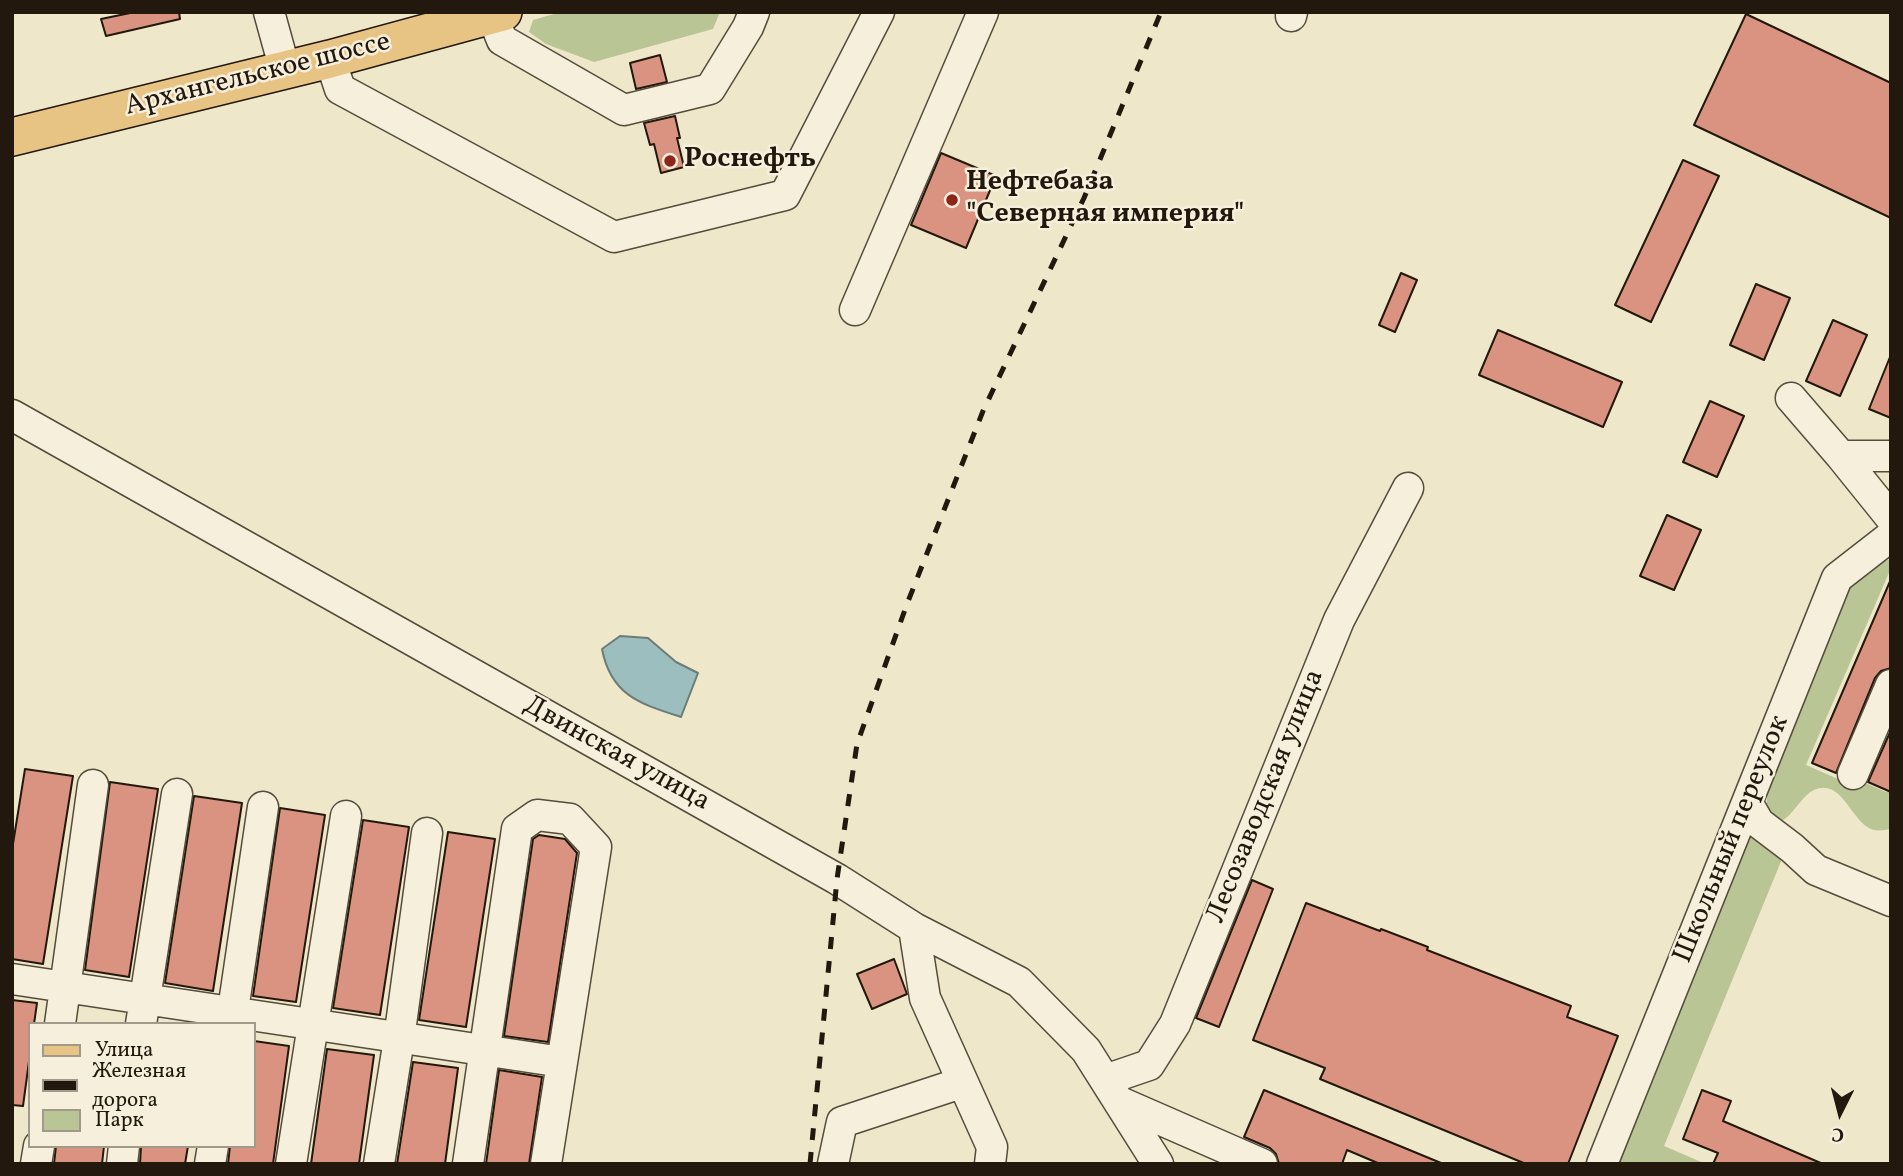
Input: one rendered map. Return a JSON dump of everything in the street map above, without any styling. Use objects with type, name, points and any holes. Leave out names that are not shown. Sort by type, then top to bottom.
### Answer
[{"type":"main road","name":"Архангельское шоссе","points":[[12,137],[330,59],[497,14]]},
{"type":"street","points":[[269,12],[285,70]]},
{"type":"street","points":[[497,14],[502,40],[624,110],[710,89],[748,27],[754,12]]},
{"type":"street","points":[[330,59],[340,89],[614,237],[785,195],[879,12]]},
{"type":"street","points":[[855,310],[983,12]]},
{"type":"street","points":[[1791,398],[1891,518]]},
{"type":"street","name":"Двинская улица","points":[[12,415],[837,879],[914,928],[1019,982],[1086,1050],[1158,1164]]},
{"type":"street","points":[[1841,456],[1891,456]]},
{"type":"street","name":"Лесозаводская улица","points":[[1113,1091],[1149,1065],[1175,1024],[1339,620],[1408,488]]},
{"type":"street","name":"Школьный переулок","points":[[1602,1164],[1837,578],[1891,536]]},
{"type":"street","points":[[1853,774],[1891,685]]},
{"type":"street","points":[[60,1022],[93,785]]},
{"type":"street","points":[[143,1011],[177,794]]},
{"type":"street","points":[[1748,804],[1759,823],[1816,870],[1891,901]]},
{"type":"street","points":[[232,1018],[263,807]]},
{"type":"street","points":[[468,1164],[517,830],[537,815],[570,819],[596,847],[546,1164]]},
{"type":"street","points":[[291,1164],[346,816]]},
{"type":"street","points":[[379,1164],[427,833]]},
{"type":"street","points":[[914,928],[925,998],[992,1147],[990,1164]]},
{"type":"street","points":[[12,979],[66,986],[143,1011],[314,1025],[562,1062]]},
{"type":"street","points":[[833,1164],[842,1122],[961,1083]]},
{"type":"street","points":[[1113,1091],[1262,1164]]},
{"type":"green space","points":[[561,12],[720,12],[713,29],[594,62],[546,44],[529,32],[533,20]]},
{"type":"green space","points":[[1891,559],[1891,568],[1806,765],[1838,779],[1854,778],[1886,792],[1891,789],[1891,829],[1876,830],[1866,826],[1840,795],[1824,788],[1814,790],[1786,818],[1772,825],[1765,817],[1769,779],[1841,583],[1861,568]]},
{"type":"green space","points":[[1756,833],[1782,859],[1664,1146],[1706,1164],[1608,1164],[1743,834]]},
{"type":"water","points":[[620,636],[648,638],[676,662],[698,673],[681,717],[653,708],[620,688],[606,665],[602,649]]},
{"type":"building","points":[[135,12],[179,12],[180,19],[106,36],[101,19]]},
{"type":"building","points":[[1746,14],[1891,83],[1891,218],[1694,125]]},
{"type":"building","points":[[660,55],[667,82],[636,89],[630,63]]},
{"type":"building","points":[[675,116],[684,167],[661,173],[654,144],[650,145],[644,123]]},
{"type":"building","name":"Нефтебаза \"Северная империя\"","points":[[941,153],[996,176],[966,248],[911,225]]},
{"type":"building","points":[[1683,160],[1719,176],[1651,322],[1615,305]]},
{"type":"building","points":[[1401,273],[1417,280],[1395,332],[1379,325]]},
{"type":"building","points":[[1756,284],[1790,298],[1764,360],[1730,345]]},
{"type":"building","points":[[1833,320],[1867,335],[1840,396],[1806,381]]},
{"type":"building","points":[[1498,330],[1622,382],[1603,427],[1479,375]]},
{"type":"building","points":[[1891,357],[1891,418],[1869,409]]},
{"type":"building","points":[[1710,401],[1744,416],[1717,477],[1683,462]]},
{"type":"building","points":[[1667,515],[1701,530],[1674,590],[1640,576]]},
{"type":"building","points":[[1891,579],[1891,668],[1881,671],[1875,678],[1836,773],[1812,763]]},
{"type":"building","points":[[1891,730],[1891,792],[1868,782]]},
{"type":"building","points":[[25,769],[73,776],[43,964],[12,959],[12,850]]},
{"type":"building","points":[[110,782],[158,789],[129,977],[85,970]]},
{"type":"building","points":[[194,796],[242,803],[213,991],[165,983]]},
{"type":"building","points":[[280,808],[325,815],[296,1002],[253,996]]},
{"type":"building","points":[[363,820],[409,827],[380,1015],[333,1008]]},
{"type":"building","points":[[448,832],[495,839],[466,1027],[419,1020]]},
{"type":"building","points":[[539,835],[565,839],[577,853],[548,1042],[504,1036],[533,839]]},
{"type":"building","points":[[1252,880],[1273,889],[1219,1027],[1196,1018]]},
{"type":"building","points":[[1306,903],[1428,947],[1427,950],[1571,1006],[1567,1017],[1618,1036],[1568,1164],[1526,1164],[1320,1079],[1325,1068],[1253,1040]]},
{"type":"building","points":[[894,959],[907,994],[872,1009],[857,974]]},
{"type":"building","points":[[12,1000],[37,1003],[34,1022],[28,1022],[28,1069],[23,1106],[12,1105]]},
{"type":"building","points":[[256,1041],[289,1046],[273,1164],[228,1164],[230,1148],[256,1148]]},
{"type":"building","points":[[327,1049],[374,1055],[359,1164],[311,1164]]},
{"type":"building","points":[[413,1062],[458,1068],[445,1164],[397,1164]]},
{"type":"building","points":[[499,1070],[542,1077],[529,1164],[486,1164]]},
{"type":"building","points":[[1264,1090],[1441,1164],[1380,1164],[1347,1150],[1342,1164],[1279,1164],[1276,1154],[1270,1148],[1244,1137]]},
{"type":"building","points":[[1702,1090],[1731,1101],[1723,1121],[1823,1164],[1713,1164],[1718,1153],[1683,1139]]},
{"type":"building","points":[[56,1148],[104,1148],[102,1164],[54,1164]]},
{"type":"building","points":[[141,1148],[188,1148],[185,1164],[140,1164]]},
{"type":"railway","points":[[810,1164],[837,879],[857,744],[907,604],[983,411],[1084,198],[1161,12]]},
{"type":"place","name":"Роснефть","points":[[670,161]]},
{"type":"place","name":"Нефтебаза \"Северная империя\"","points":[[952,200]]}]
